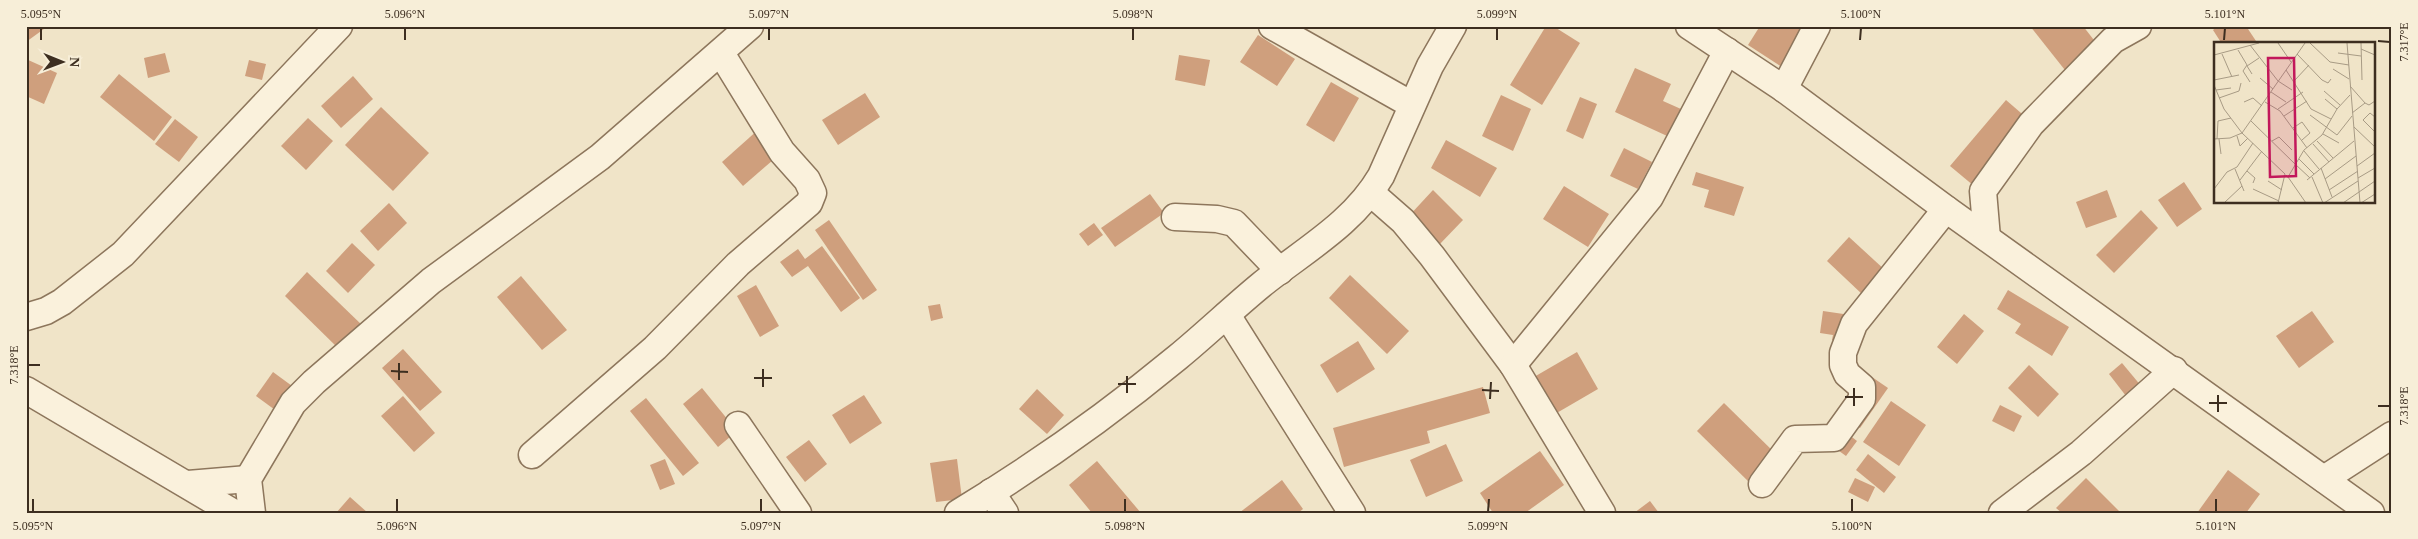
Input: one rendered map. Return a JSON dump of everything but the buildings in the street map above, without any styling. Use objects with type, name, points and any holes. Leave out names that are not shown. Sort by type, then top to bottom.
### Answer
[{"type":"street","points":[[26,317],[46,311],[62,302],[123,254],[339,26]]},
{"type":"street","points":[[252,513],[248,479],[293,403],[319,377],[431,281],[600,157],[750,26]]},
{"type":"street","points":[[1272,26],[1412,105]]},
{"type":"street","points":[[958,513],[998,503],[1280,271],[1341,225],[1371,193],[1381,176],[1430,66],[1453,26]]},
{"type":"street","points":[[1689,26],[1784,88],[1940,204],[2371,513]]},
{"type":"street","points":[[1784,88],[1817,26]]},
{"type":"street","points":[[1762,484],[1795,439],[1834,438],[1862,399],[1862,387],[1847,374],[1843,365],[1843,353],[1854,324],[1940,204],[1983,190],[2032,124],[2113,40],[2138,26]]},
{"type":"street","points":[[1513,366],[1650,198],[1727,51]]},
{"type":"street","points":[[532,455],[655,348],[738,264],[809,203],[813,194],[806,180],[782,152],[721,53]]},
{"type":"street","points":[[1983,190],[1987,238]]},
{"type":"street","points":[[1371,193],[1403,221],[1432,256],[1513,366],[1602,513]]},
{"type":"street","points":[[1175,216],[1217,219],[1234,223],[1280,271]]},
{"type":"street","points":[[1227,315],[1352,513]]},
{"type":"street","points":[[2002,513],[2081,454],[2174,370]]},
{"type":"street","points":[[26,390],[188,484],[234,513]]},
{"type":"street","points":[[738,425],[798,513]]},
{"type":"street","points":[[2324,479],[2392,435]]},
{"type":"street","points":[[188,484],[248,479]]}]
